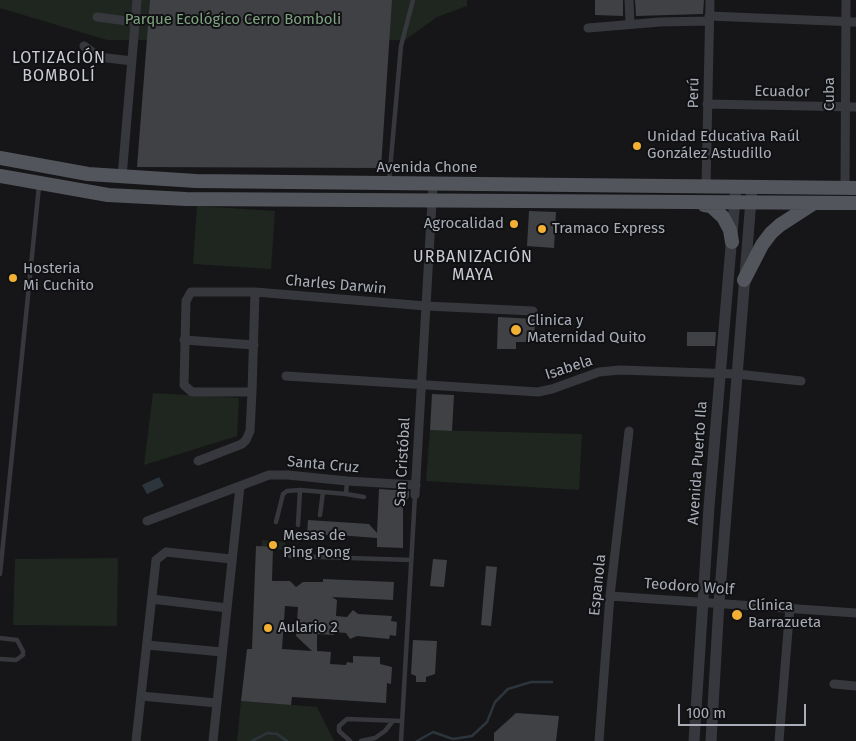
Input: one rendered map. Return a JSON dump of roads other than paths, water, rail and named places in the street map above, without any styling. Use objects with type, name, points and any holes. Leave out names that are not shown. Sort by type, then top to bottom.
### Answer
[{"type":"main road","name":"Avenida Chone","points":[[0,158],[40,166],[122,177],[196,181],[850,188]]},
{"type":"main road","points":[[0,176],[72,190],[143,198],[432,202],[856,203]]},
{"type":"main road","points":[[698,203],[711,206],[723,218],[730,230],[732,242]]},
{"type":"main road","points":[[744,280],[762,245],[771,233],[814,203]]},
{"type":"street","points":[[122,177],[137,0]]},
{"type":"street","points":[[629,0],[630,24]]},
{"type":"street","name":"Perú","points":[[706,187],[710,0]]},
{"type":"street","name":"Cuba","points":[[846,0],[844,22],[844,107],[850,188]]},
{"type":"street","points":[[97,16],[135,22]]},
{"type":"street","points":[[588,28],[709,19],[856,22]]},
{"type":"street","points":[[84,46],[99,57],[132,61]]},
{"type":"street","name":"Ecuador","points":[[707,104],[856,107]]},
{"type":"street","name":"San Cristóbal","points":[[415,495],[433,184]]},
{"type":"street","name":"Avenida Puerto Ila","points":[[694,741],[720,373],[736,187]]},
{"type":"street","name":"Avenida Puerto Ila","points":[[711,741],[719,603],[752,187]]},
{"type":"street","name":"Charles Darwin","points":[[184,340],[186,301],[188,295],[196,290],[255,292],[426,306],[533,310]]},
{"type":"street","points":[[198,461],[242,444],[250,431],[255,292]]},
{"type":"street","points":[[252,392],[192,392],[187,389],[183,380],[184,340],[254,345]]},
{"type":"street","name":"Isabela","points":[[286,376],[538,392],[599,372],[620,370],[720,373],[800,380]]},
{"type":"street","name":"Espanola","points":[[599,741],[610,596],[629,432]]},
{"type":"street","name":"Santa Cruz","points":[[147,521],[269,475],[288,474],[347,481],[416,484]]},
{"type":"street","points":[[213,741],[240,486]]},
{"type":"street","points":[[136,741],[156,560],[166,552],[231,559]]},
{"type":"street","name":"Teodoro Wolf","points":[[610,596],[790,606],[856,613]]},
{"type":"street","points":[[152,599],[227,608]]},
{"type":"street","points":[[779,741],[790,606]]},
{"type":"street","points":[[147,645],[222,652]]},
{"type":"street","points":[[834,684],[856,686]]},
{"type":"street","points":[[141,696],[217,703]]},
{"type":"lane","points":[[389,184],[401,46],[413,0]]},
{"type":"lane","points":[[0,574],[40,184]]},
{"type":"lane","points":[[346,494],[347,481]]},
{"type":"lane","points":[[276,522],[283,494],[292,490],[364,497]]},
{"type":"lane","points":[[298,525],[300,490]]},
{"type":"lane","points":[[320,515],[323,492]]},
{"type":"lane","name":"San Cristóbal","points":[[401,738],[415,495]]},
{"type":"lane","points":[[290,556],[412,560]]},
{"type":"lane","points":[[0,638],[17,640],[23,651],[23,655],[16,660],[0,659]]},
{"type":"lane","points":[[350,741],[339,731],[339,726],[347,719],[402,721]]},
{"type":"lane","points":[[362,741],[375,738],[385,731],[392,722]]},
{"type":"waterway","points":[[417,741],[433,732],[453,739],[472,736],[487,722],[495,702],[508,689],[531,682],[552,682]]},
{"type":"waterway","points":[[252,741],[267,733],[277,734],[287,741]]},
{"type":"place","name":"Unidad Educativa Raúl González Astudillo","points":[[637,146]]},
{"type":"place","name":"Agrocalidad","points":[[514,224]]},
{"type":"place","name":"Tramaco Express","points":[[542,229]]},
{"type":"place","name":"Hosteria Mi Cuchito","points":[[13,278]]},
{"type":"place","name":"Clinica y Maternidad Quito","points":[[516,330]]},
{"type":"place","name":"Mesas de Ping Pong","points":[[273,545]]},
{"type":"place","name":"Clínica Barrazueta","points":[[737,615]]},
{"type":"place","name":"Aulario 2","points":[[268,628]]},
{"type":"district","name":"LOTIZACIÓN BOMBOLÍ","points":[[59,68]]},
{"type":"district","name":"URBANIZACIÓN MAYA","points":[[473,267]]},
{"type":"park label","name":"Parque Ecológico Cerro Bomboli","points":[[233,20]]}]
